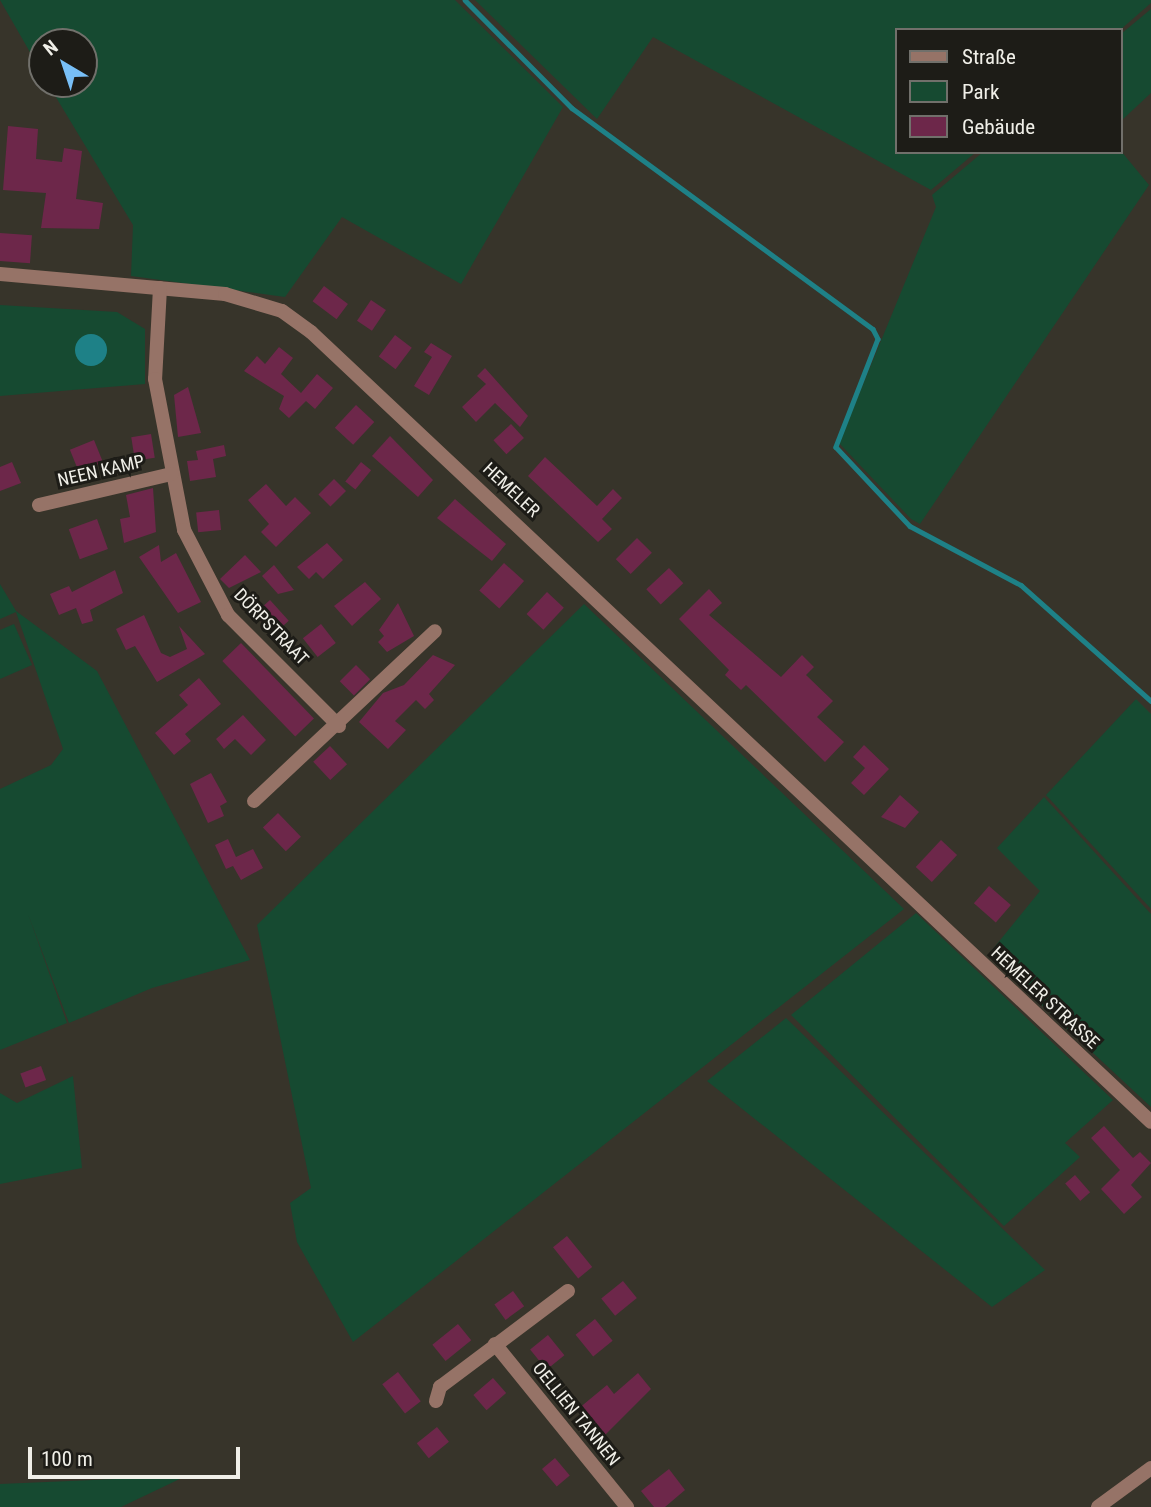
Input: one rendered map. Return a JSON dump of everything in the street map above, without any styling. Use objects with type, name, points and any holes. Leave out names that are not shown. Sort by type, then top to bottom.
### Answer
[{"type":"street","name":"HEMELER","points":[[0,274],[160,288],[258,302],[311,332],[914,901]]},
{"type":"street","name":"DÖRPSTRAAT","points":[[160,288],[155,379],[171,474],[184,530],[219,602],[339,726]]},
{"type":"street","name":"NEEN KAMP","points":[[39,505],[171,474]]},
{"type":"street","points":[[254,801],[339,726],[435,631]]},
{"type":"street","name":"HEMELER STRASSE","points":[[914,901],[1151,1122]]},
{"type":"street","points":[[436,1401],[440,1387],[568,1291]]},
{"type":"street","name":"OELLIEN TANNEN","points":[[495,1344],[627,1507]]},
{"type":"street","points":[[1098,1507],[1151,1468]]},
{"type":"green space","points":[[0,0],[455,0],[563,107],[461,284],[342,217],[285,297],[131,276],[133,225],[56,98],[98,98],[98,28],[28,28],[28,49]]},
{"type":"green space","points":[[475,0],[1151,0],[1151,3],[1122,28],[895,28],[895,154],[974,154],[931,190],[653,37],[597,119]]},
{"type":"green space","points":[[1151,9],[1151,93],[1123,119],[1123,32]]},
{"type":"green space","points":[[1123,153],[1149,185],[920,524],[911,519],[839,443],[936,207],[932,195],[981,154]]},
{"type":"green space","points":[[0,305],[117,312],[145,329],[145,384],[0,396]]},
{"type":"green space","points":[[0,584],[16,611],[97,671],[250,960],[152,988],[69,1023],[28,914],[67,1023],[0,1050],[0,789],[51,765],[63,749],[16,612],[0,619]]},
{"type":"green space","points":[[584,604],[904,909],[353,1342],[297,1242],[290,1203],[311,1188],[257,925]]},
{"type":"green space","points":[[14,624],[32,665],[0,679],[0,630]]},
{"type":"green space","points":[[1136,699],[1151,714],[1151,909],[1046,795]]},
{"type":"green space","points":[[1044,797],[1151,914],[1151,1107],[988,955],[1040,891],[997,848]]},
{"type":"green space","points":[[916,913],[1113,1100],[1065,1143],[1080,1157],[1004,1226],[791,1015]]},
{"type":"green space","points":[[786,1018],[1045,1270],[992,1307],[707,1081]]},
{"type":"green space","points":[[73,1076],[82,1168],[0,1184],[0,1093],[17,1103]]},
{"type":"green space","points":[[186,1476],[121,1507],[0,1507],[0,1484]]},
{"type":"water","points":[[91,334],[102,339],[107,350],[102,361],[91,366],[80,361],[75,350],[80,339]]},
{"type":"building","points":[[8,126],[38,129],[36,159],[62,162],[64,148],[82,151],[76,199],[103,203],[99,229],[41,228],[46,193],[3,190]]},
{"type":"building","points":[[0,233],[32,235],[30,263],[0,261]]},
{"type":"building","points":[[324,286],[348,304],[337,319],[313,301]]},
{"type":"building","points":[[371,300],[386,310],[372,331],[357,321]]},
{"type":"building","points":[[395,335],[412,348],[396,369],[379,357]]},
{"type":"building","points":[[431,343],[452,356],[429,395],[414,386],[432,357],[424,352]]},
{"type":"building","points":[[279,347],[293,358],[281,374],[301,393],[317,374],[333,388],[315,409],[306,401],[289,418],[279,409],[284,396],[244,371],[257,356],[265,364]]},
{"type":"building","points":[[485,368],[528,416],[520,427],[495,403],[476,422],[462,407],[486,384],[477,376]]},
{"type":"building","points":[[188,387],[201,433],[178,437],[174,395]]},
{"type":"building","points":[[356,405],[374,422],[353,445],[335,428]]},
{"type":"building","points":[[511,424],[524,438],[506,454],[493,440]]},
{"type":"building","points":[[151,434],[155,458],[135,461],[131,437]]},
{"type":"building","points":[[390,436],[433,480],[418,497],[372,456]]},
{"type":"building","points":[[94,440],[103,462],[79,472],[70,450]]},
{"type":"building","points":[[224,445],[226,456],[213,459],[216,477],[190,481],[187,461],[198,460],[196,451]]},
{"type":"building","points":[[545,457],[597,506],[613,489],[622,498],[602,519],[612,529],[598,542],[528,476]]},
{"type":"building","points":[[12,462],[21,483],[0,491],[0,467]]},
{"type":"building","points":[[361,462],[371,470],[355,490],[345,481]]},
{"type":"building","points":[[334,479],[346,491],[330,507],[318,495]]},
{"type":"building","points":[[266,484],[286,506],[295,497],[311,513],[276,547],[261,532],[269,524],[248,500]]},
{"type":"building","points":[[153,488],[156,532],[124,543],[120,519],[130,517],[126,495]]},
{"type":"building","points":[[455,499],[506,544],[492,561],[437,518]]},
{"type":"building","points":[[219,510],[221,530],[198,532],[196,512]]},
{"type":"building","points":[[97,519],[108,549],[80,559],[69,529]]},
{"type":"building","points":[[637,538],[652,553],[631,574],[616,559]]},
{"type":"building","points":[[327,543],[343,560],[323,579],[316,572],[309,579],[297,567]]},
{"type":"building","points":[[159,545],[161,562],[176,553],[201,602],[178,613],[139,557]]},
{"type":"building","points":[[245,555],[261,572],[229,588],[220,579]]},
{"type":"building","points":[[504,563],[524,581],[499,609],[479,590]]},
{"type":"building","points":[[274,565],[294,590],[278,594],[262,576]]},
{"type":"building","points":[[669,568],[683,583],[661,605],[646,589]]},
{"type":"building","points":[[115,570],[123,593],[90,610],[93,621],[82,624],[76,608],[59,615],[50,594],[69,586],[72,592]]},
{"type":"building","points":[[365,582],[381,599],[352,626],[334,606]]},
{"type":"building","points":[[709,589],[722,603],[709,615],[781,677],[802,655],[814,667],[806,675],[833,701],[817,717],[844,742],[825,762],[746,685],[741,690],[725,675],[729,670],[679,619]]},
{"type":"building","points":[[547,592],[564,608],[543,630],[527,614]]},
{"type":"building","points":[[270,600],[289,621],[273,635],[254,614]]},
{"type":"building","points":[[398,603],[414,636],[387,652],[378,642],[384,636],[379,630]]},
{"type":"building","points":[[144,615],[161,653],[170,657],[187,649],[179,626],[205,654],[157,682],[135,646],[126,650],[116,629]]},
{"type":"building","points":[[321,624],[336,643],[318,657],[303,638]]},
{"type":"building","points":[[241,643],[314,719],[295,737],[222,661]]},
{"type":"building","points":[[433,655],[455,665],[429,694],[434,700],[425,709],[416,700],[395,721],[406,730],[388,749],[359,722],[383,693],[404,685]]},
{"type":"building","points":[[356,665],[370,679],[354,695],[340,681]]},
{"type":"building","points":[[199,678],[221,704],[185,734],[191,741],[174,755],[155,733],[188,705],[179,695]]},
{"type":"building","points":[[243,715],[266,740],[251,755],[235,739],[224,749],[216,739]]},
{"type":"building","points":[[864,745],[889,769],[864,795],[851,783],[865,768],[853,757]]},
{"type":"building","points":[[330,746],[347,764],[330,780],[313,762]]},
{"type":"building","points":[[211,773],[227,802],[220,806],[224,816],[208,823],[190,784]]},
{"type":"building","points":[[900,795],[919,812],[905,828],[881,817]]},
{"type":"building","points":[[278,813],[301,837],[286,851],[263,828]]},
{"type":"building","points":[[228,839],[236,857],[253,849],[263,868],[241,880],[233,866],[226,869],[215,845]]},
{"type":"building","points":[[941,840],[957,855],[932,882],[916,867]]},
{"type":"building","points":[[989,886],[1011,905],[996,922],[974,903]]},
{"type":"building","points":[[41,1066],[46,1080],[25,1088],[20,1074]]},
{"type":"building","points":[[1104,1126],[1133,1158],[1140,1152],[1151,1163],[1131,1185],[1142,1197],[1124,1214],[1101,1189],[1120,1170],[1091,1138]]},
{"type":"building","points":[[1075,1175],[1090,1192],[1080,1201],[1065,1184]]},
{"type":"building","points":[[567,1236],[592,1267],[578,1278],[553,1247]]},
{"type":"building","points":[[623,1281],[637,1298],[615,1316],[601,1299]]},
{"type":"building","points":[[513,1291],[524,1306],[506,1320],[494,1305]]},
{"type":"building","points":[[595,1319],[613,1341],[593,1356],[576,1335]]},
{"type":"building","points":[[458,1324],[471,1340],[446,1361],[432,1345]]},
{"type":"building","points":[[548,1335],[564,1355],[546,1370],[530,1349]]},
{"type":"building","points":[[398,1372],[421,1401],[405,1413],[382,1384]]},
{"type":"building","points":[[638,1373],[651,1389],[602,1438],[578,1409],[607,1385],[614,1394]]},
{"type":"building","points":[[493,1378],[506,1393],[486,1410],[473,1395]]},
{"type":"building","points":[[437,1427],[449,1442],[429,1458],[417,1443]]},
{"type":"building","points":[[555,1458],[570,1476],[557,1487],[542,1469]]},
{"type":"building","points":[[669,1469],[685,1490],[665,1507],[654,1507],[641,1491]]},
{"type":"waterway","points":[[465,0],[572,108],[873,329],[878,339],[836,447],[910,526],[1021,585],[1151,701]]}]
